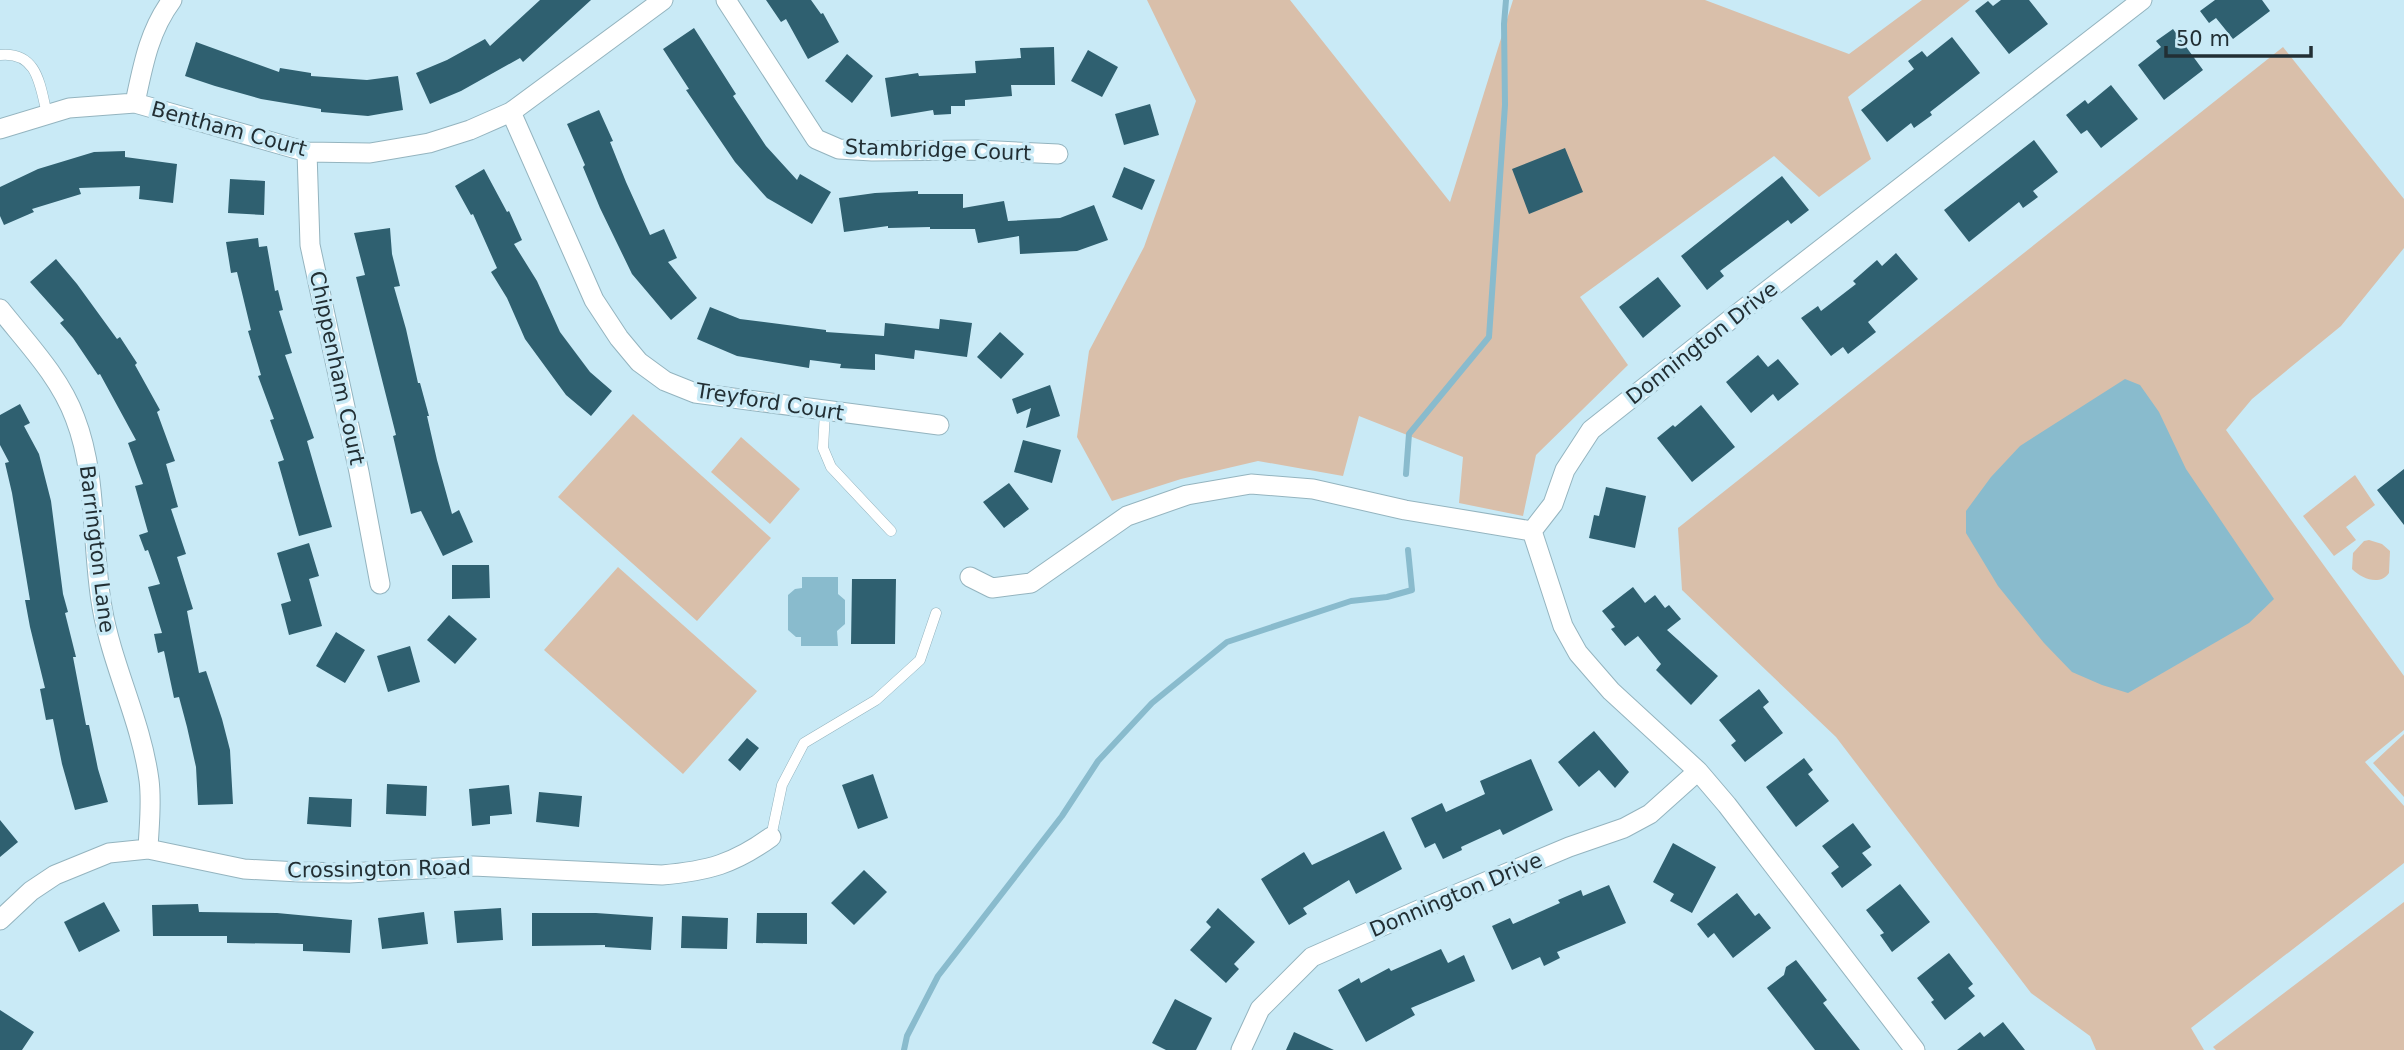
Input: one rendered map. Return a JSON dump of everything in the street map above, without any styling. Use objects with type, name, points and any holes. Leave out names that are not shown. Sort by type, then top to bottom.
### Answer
[{"type":"street","points":[[135,103],[148,44],[158,19],[172,0]]},
{"type":"street","name":"Bentham Court","points":[[0,129],[69,108],[135,103],[307,152],[370,153],[429,143],[470,130],[511,112],[663,0]]},
{"type":"street","name":"Stambridge Court","points":[[726,0],[816,139],[839,149],[977,149],[1058,154]]},
{"type":"street","name":"Donnington Drive","points":[[1532,531],[1553,504],[1564,470],[1591,430],[2142,0]]},
{"type":"street","name":"Treyford Court","points":[[511,112],[594,300],[639,362],[665,381],[695,393],[939,425]]},
{"type":"street","name":"Chippenham Court","points":[[307,152],[310,245],[380,584]]},
{"type":"street","name":"Barrington Lane","points":[[0,309],[55,380],[75,417],[87,460],[101,604],[108,642],[135,718],[149,781],[148,849]]},
{"type":"street","points":[[970,577],[992,588],[1031,583],[1127,516],[1187,495],[1251,484],[1313,489],[1405,510],[1532,531],[1563,626],[1578,653],[1611,691],[1698,771],[1727,805],[1915,1050]]},
{"type":"street","name":"Donnington Drive","points":[[1241,1050],[1260,1009],[1312,957],[1445,898],[1569,847],[1624,828],[1650,814],[1698,771]]},
{"type":"street","name":"Crossington Road","points":[[0,920],[31,891],[55,875],[109,853],[148,849],[244,869],[299,872],[349,873],[473,866],[662,875],[719,866],[746,855],[771,837]]},
{"type":"lane","points":[[0,55],[12,53],[29,62],[38,78],[47,114]]},
{"type":"lane","points":[[825,411],[823,448],[831,467],[891,531]]},
{"type":"lane","points":[[771,837],[782,785],[804,743],[876,701],[920,660],[936,613]]},
{"type":"shaded area","points":[[1147,0],[1290,0],[1450,202],[1513,0],[1705,0],[1849,54],[1922,0],[1970,0],[1848,97],[1871,159],[1819,197],[1774,156],[1580,297],[1628,365],[1536,455],[1523,516],[1459,503],[1463,457],[1359,416],[1343,476],[1258,461],[1181,479],[1112,501],[1077,437],[1089,351],[1144,247],[1196,101]]},
{"type":"shaded area","points":[[2283,47],[2404,199],[2404,248],[2341,326],[2252,399],[2226,430],[2404,676],[2404,730],[2365,762],[2404,806],[2404,863],[2191,1028],[2204,1050],[2096,1050],[2090,1036],[2031,993],[1836,737],[1682,590],[1678,528]]},
{"type":"shaded area","points":[[633,414],[771,538],[697,621],[558,497]]},
{"type":"shaded area","points":[[741,437],[800,489],[770,524],[711,472]]},
{"type":"shaded area","points":[[2355,475],[2375,505],[2346,527],[2356,540],[2334,556],[2303,516]]},
{"type":"shaded area","points":[[2364,541],[2382,544],[2390,551],[2389,573],[2381,579],[2366,578],[2352,569],[2353,553]]},
{"type":"shaded area","points":[[618,567],[757,691],[683,774],[544,650]]},
{"type":"shaded area","points":[[2404,734],[2404,797],[2373,763]]},
{"type":"shaded area","points":[[2404,902],[2404,1050],[2216,1050],[2213,1047]]},
{"type":"water","points":[[2125,379],[2140,385],[2159,412],[2186,469],[2274,599],[2249,623],[2128,693],[2072,672],[2044,643],[1998,586],[1966,533],[1966,511],[1991,477],[2020,446]]},
{"type":"water","points":[[802,577],[838,577],[838,594],[845,600],[845,624],[837,631],[838,646],[801,646],[801,637],[796,637],[788,630],[788,595],[795,589],[802,588]]},
{"type":"building","points":[[540,0],[591,0],[523,62],[520,58],[461,91],[430,104],[416,73],[485,39],[490,46]]},
{"type":"building","points":[[766,0],[811,0],[821,14],[823,13],[839,42],[808,59],[786,19],[781,22]]},
{"type":"building","points":[[2001,0],[2029,0],[2048,24],[2009,54],[1975,11],[1988,1],[1993,6]]},
{"type":"building","points":[[2215,0],[2262,0],[2270,11],[2233,39],[2216,18],[2209,23],[2200,11]]},
{"type":"building","points":[[694,28],[736,94],[733,96],[766,146],[797,180],[800,174],[831,192],[812,224],[767,198],[735,162],[686,90],[689,89],[663,49]]},
{"type":"building","points":[[2173,29],[2203,70],[2164,100],[2138,65],[2161,47],[2156,41]]},
{"type":"building","points":[[1952,37],[1980,73],[1930,112],[1932,115],[1914,128],[1911,123],[1887,142],[1861,110],[1914,69],[1908,61],[1922,51],[1927,57]]},
{"type":"building","points":[[196,42],[279,72],[280,68],[311,73],[311,76],[367,80],[398,76],[403,110],[368,116],[321,112],[321,109],[261,99],[215,86],[185,76]]},
{"type":"building","points":[[1054,47],[1055,85],[1011,85],[1012,96],[965,100],[965,106],[951,106],[951,114],[934,115],[933,110],[891,117],[885,78],[918,73],[919,76],[976,73],[975,61],[1021,58],[1020,48]]},
{"type":"building","points":[[1088,50],[1118,67],[1102,97],[1071,81]]},
{"type":"building","points":[[847,54],[873,76],[852,103],[825,81]]},
{"type":"building","points":[[2111,85],[2138,119],[2101,148],[2087,130],[2081,134],[2066,115],[2085,100],[2088,104]]},
{"type":"building","points":[[1150,104],[1159,135],[1124,145],[1115,114]]},
{"type":"building","points":[[599,110],[613,141],[610,142],[626,182],[650,235],[664,229],[677,258],[668,262],[697,298],[671,320],[632,274],[600,208],[567,124]]},
{"type":"building","points":[[2034,140],[2058,172],[2033,191],[2038,197],[2023,208],[2019,202],[1969,242],[1944,210]]},
{"type":"building","points":[[1565,148],[1583,192],[1529,214],[1512,169]]},
{"type":"building","points":[[125,151],[125,157],[177,164],[173,203],[139,199],[140,186],[79,188],[81,194],[32,209],[34,212],[4,225],[0,216],[0,187],[38,169],[94,152]]},
{"type":"building","points":[[1124,167],[1155,180],[1142,210],[1112,197]]},
{"type":"building","points":[[484,169],[507,212],[509,211],[522,240],[514,244],[537,281],[560,332],[590,372],[612,391],[591,416],[566,395],[525,339],[507,298],[491,272],[497,268],[473,214],[471,215],[455,186]]},
{"type":"building","points":[[1782,176],[1809,210],[1791,224],[1788,220],[1720,271],[1724,276],[1707,290],[1681,256]]},
{"type":"building","points":[[230,179],[265,181],[264,215],[228,213]]},
{"type":"building","points":[[918,191],[918,194],[963,194],[963,208],[1004,201],[1008,221],[1060,218],[1094,205],[1108,240],[1077,251],[1020,254],[1019,236],[978,243],[975,229],[888,226],[844,232],[839,198]]},
{"type":"building","points":[[390,228],[392,254],[400,286],[394,287],[429,416],[437,460],[452,514],[459,510],[473,542],[443,556],[421,511],[411,514],[393,436],[396,435],[356,277],[365,275],[354,233]]},
{"type":"building","points":[[258,238],[259,247],[267,246],[275,291],[278,290],[283,310],[279,311],[292,353],[285,355],[314,438],[307,441],[332,527],[299,536],[278,462],[284,460],[270,420],[274,419],[258,376],[261,375],[248,331],[251,330],[237,272],[231,273],[226,242]]},
{"type":"building","points":[[1896,253],[1918,279],[1868,322],[1876,332],[1848,354],[1843,347],[1831,356],[1801,318],[1818,306],[1821,311],[1856,284],[1853,281],[1877,260],[1882,266]]},
{"type":"building","points":[[56,259],[117,339],[120,337],[137,363],[135,365],[160,410],[157,412],[175,461],[166,464],[178,507],[171,509],[186,554],[177,557],[193,609],[187,611],[199,673],[206,671],[230,750],[233,804],[198,805],[196,767],[187,727],[179,697],[174,698],[164,651],[158,653],[154,634],[162,633],[148,587],[160,584],[148,550],[145,551],[139,535],[148,532],[135,486],[143,484],[128,443],[136,440],[100,374],[98,375],[60,323],[64,320],[30,282]]},
{"type":"building","points":[[1658,277],[1681,306],[1643,338],[1619,307]]},
{"type":"building","points":[[710,307],[740,319],[826,332],[884,336],[885,323],[939,329],[940,319],[972,323],[967,357],[915,350],[914,359],[875,354],[875,370],[840,368],[841,364],[810,360],[809,368],[737,356],[697,339]]},
{"type":"building","points":[[1000,332],[1024,354],[1001,379],[977,357]]},
{"type":"building","points":[[1758,355],[1768,367],[1778,359],[1799,384],[1778,401],[1773,394],[1751,413],[1726,382]]},
{"type":"building","points":[[1050,385],[1060,416],[1026,428],[1031,408],[1017,414],[1012,399]]},
{"type":"building","points":[[20,404],[30,423],[24,426],[39,454],[51,501],[63,594],[68,612],[65,613],[76,657],[73,657],[86,725],[89,725],[108,802],[75,810],[53,719],[46,720],[40,689],[45,688],[25,600],[30,600],[5,463],[9,462],[0,445],[0,415]]},
{"type":"building","points":[[1701,405],[1735,447],[1692,482],[1657,438]]},
{"type":"building","points":[[1023,440],[1061,450],[1052,483],[1014,472]]},
{"type":"building","points":[[2404,469],[2404,525],[2377,490]]},
{"type":"building","points":[[1009,483],[1029,509],[1004,528],[983,502]]},
{"type":"building","points":[[1606,487],[1646,496],[1635,548],[1589,538],[1594,515],[1599,516]]},
{"type":"building","points":[[309,543],[319,576],[309,579],[322,626],[289,635],[281,604],[291,601],[277,553]]},
{"type":"building","points":[[452,565],[489,565],[490,598],[452,599]]},
{"type":"building","points":[[852,579],[896,579],[895,644],[851,644]]},
{"type":"building","points":[[1633,587],[1645,603],[1655,595],[1665,608],[1669,605],[1681,619],[1667,630],[1718,676],[1691,705],[1656,670],[1661,664],[1638,636],[1625,646],[1611,629],[1615,627],[1602,611]]},
{"type":"building","points":[[449,615],[477,639],[455,664],[427,640]]},
{"type":"building","points":[[336,632],[365,650],[345,683],[316,666]]},
{"type":"building","points":[[410,646],[420,682],[388,692],[377,656]]},
{"type":"building","points":[[1759,689],[1769,702],[1763,707],[1783,733],[1745,762],[1731,745],[1736,741],[1719,720]]},
{"type":"building","points":[[1594,731],[1629,772],[1615,788],[1599,770],[1579,787],[1558,762]]},
{"type":"building","points":[[747,738],[759,748],[740,771],[728,760]]},
{"type":"building","points":[[1804,758],[1813,770],[1808,774],[1829,801],[1796,827],[1766,787]]},
{"type":"building","points":[[1531,759],[1553,810],[1503,835],[1500,829],[1461,847],[1462,850],[1443,859],[1435,843],[1425,848],[1411,818],[1442,803],[1446,812],[1485,794],[1480,781]]},
{"type":"building","points":[[873,774],[888,818],[858,829],[842,785]]},
{"type":"building","points":[[387,784],[427,786],[426,816],[386,814]]},
{"type":"building","points":[[509,785],[512,814],[490,816],[490,824],[472,826],[469,789]]},
{"type":"building","points":[[539,792],[582,796],[579,827],[536,822]]},
{"type":"building","points":[[309,797],[352,799],[351,827],[307,824]]},
{"type":"building","points":[[0,820],[18,842],[0,857]]},
{"type":"building","points":[[1853,823],[1871,847],[1862,853],[1872,865],[1842,888],[1831,873],[1839,867],[1822,846]]},
{"type":"building","points":[[1384,831],[1402,869],[1356,894],[1349,880],[1303,908],[1307,914],[1289,925],[1261,879],[1304,852],[1312,865]]},
{"type":"building","points":[[1673,843],[1716,867],[1692,913],[1670,901],[1674,894],[1653,882]]},
{"type":"building","points":[[864,870],[887,892],[854,925],[831,903]]},
{"type":"building","points":[[1900,884],[1930,922],[1892,952],[1880,935],[1884,933],[1866,910]]},
{"type":"building","points":[[1609,885],[1626,923],[1557,952],[1560,958],[1544,966],[1540,957],[1512,970],[1492,926],[1510,918],[1513,924],[1560,903],[1558,900],[1581,890],[1583,896]]},
{"type":"building","points":[[1737,893],[1755,916],[1759,913],[1771,928],[1733,958],[1714,933],[1708,938],[1697,924]]},
{"type":"building","points":[[104,902],[120,931],[79,952],[64,922]]},
{"type":"building","points":[[198,904],[199,912],[277,913],[352,920],[350,953],[303,951],[303,944],[227,943],[227,936],[153,936],[152,905]]},
{"type":"building","points":[[501,908],[503,940],[457,943],[454,911]]},
{"type":"building","points":[[1218,908],[1255,942],[1234,964],[1239,969],[1226,983],[1190,950],[1211,927],[1206,922]]},
{"type":"building","points":[[424,912],[428,944],[382,949],[378,918]]},
{"type":"building","points":[[532,913],[596,913],[653,917],[651,950],[605,945],[532,946]]},
{"type":"building","points":[[757,913],[807,913],[807,944],[756,943]]},
{"type":"building","points":[[682,916],[728,918],[727,949],[681,948]]},
{"type":"building","points":[[1441,949],[1448,963],[1464,955],[1475,981],[1411,1008],[1415,1015],[1366,1042],[1338,990],[1359,978],[1361,983],[1389,968],[1391,971]]},
{"type":"building","points":[[1949,953],[1973,984],[1968,988],[1975,996],[1945,1020],[1917,978]]},
{"type":"building","points":[[1796,960],[1827,1000],[1823,1003],[1860,1050],[1815,1050],[1767,988],[1784,975],[1786,967]]},
{"type":"building","points":[[1175,999],[1212,1018],[1196,1050],[1166,1050],[1152,1043]]},
{"type":"building","points":[[0,1010],[34,1032],[22,1050],[0,1050]]},
{"type":"building","points":[[2003,1022],[2025,1050],[1957,1050],[1980,1032],[1984,1037]]},
{"type":"building","points":[[1294,1032],[1334,1050],[1286,1050]]},
{"type":"waterway","points":[[1406,474],[1409,434],[1489,337],[1505,105],[1506,0]]},
{"type":"waterway","points":[[904,1050],[907,1036],[938,976],[1062,816],[1098,761],[1152,703],[1227,642],[1351,601],[1387,597],[1412,590],[1408,550]]}]
